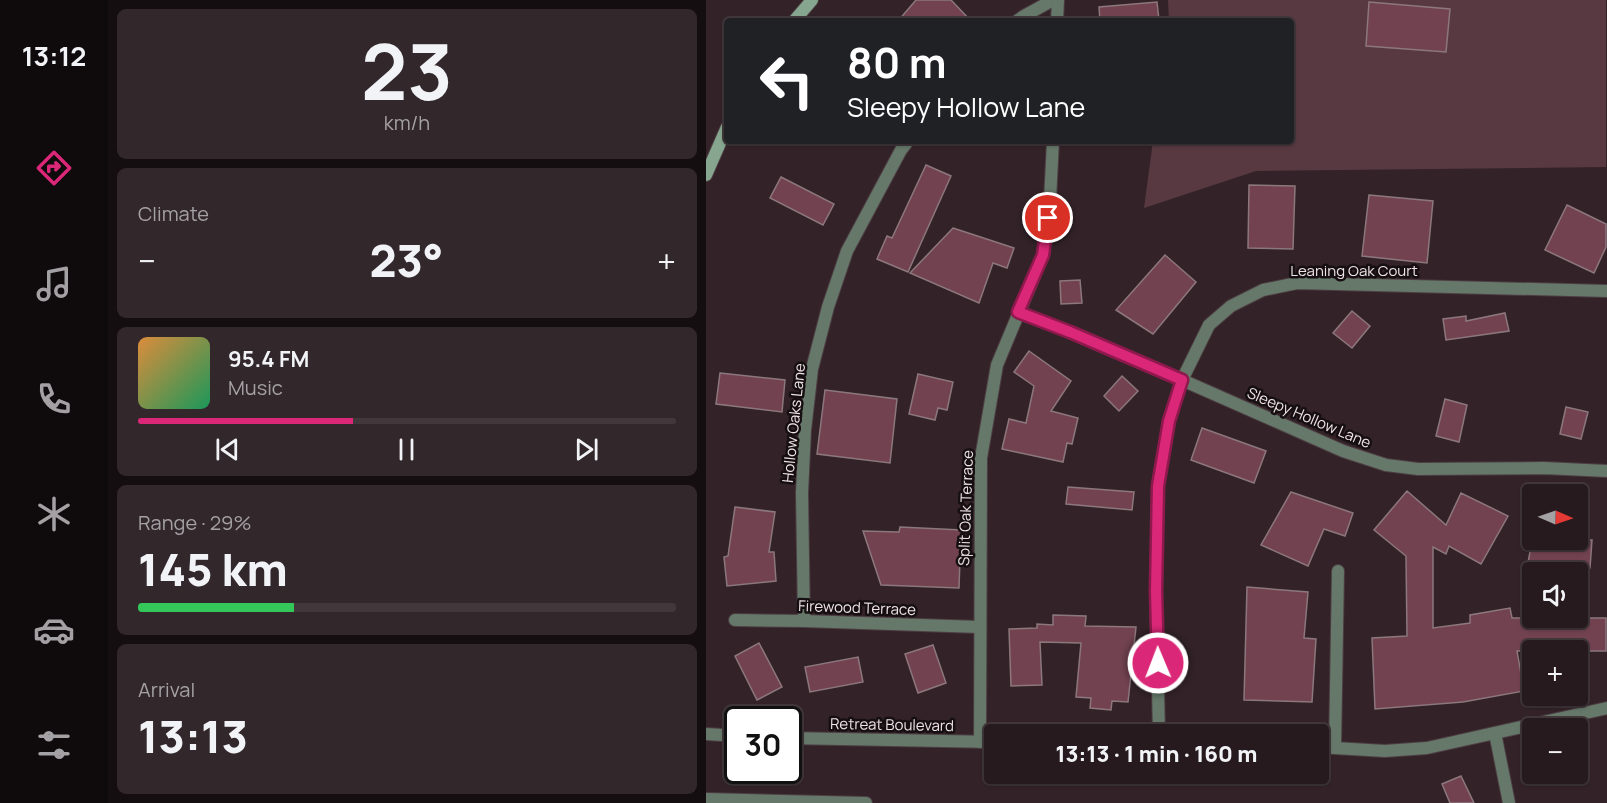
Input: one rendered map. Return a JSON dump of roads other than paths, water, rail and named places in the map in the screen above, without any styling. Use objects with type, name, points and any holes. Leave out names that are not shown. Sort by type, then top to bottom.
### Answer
[{"type":"street","points":[[797,18],[812,0]]},
{"type":"street","points":[[1021,18],[1056,0],[1057,18]]},
{"type":"street","points":[[706,175],[724,134]]},
{"type":"street","name":"Hollow Oaks Lane","points":[[804,621],[802,493],[805,429],[812,369],[828,306],[847,251],[906,144]]},
{"type":"street","name":"Split Oak Terrace","points":[[980,742],[980,458],[997,364],[1043,255],[1050,200],[1053,144]]},
{"type":"street","name":"Leaning Oak Court","points":[[1159,724],[1156,591],[1158,486],[1169,421],[1182,380],[1209,325],[1231,306],[1263,290],[1297,283],[1606,291]]},
{"type":"street","name":"Sleepy Hollow Lane","points":[[1018,312],[1070,332],[1343,451],[1386,465],[1418,470],[1544,468],[1606,471]]},
{"type":"street","points":[[1334,747],[1338,571]]},
{"type":"street","name":"Firewood Terrace","points":[[735,620],[979,627]]},
{"type":"street","points":[[1329,747],[1385,751],[1427,748],[1606,708]]},
{"type":"street","points":[[706,734],[724,735]]},
{"type":"street","points":[[1495,734],[1509,803]]},
{"type":"street","name":"Retreat Boulevard","points":[[802,738],[984,742]]},
{"type":"street","points":[[706,799],[866,803]]}]
